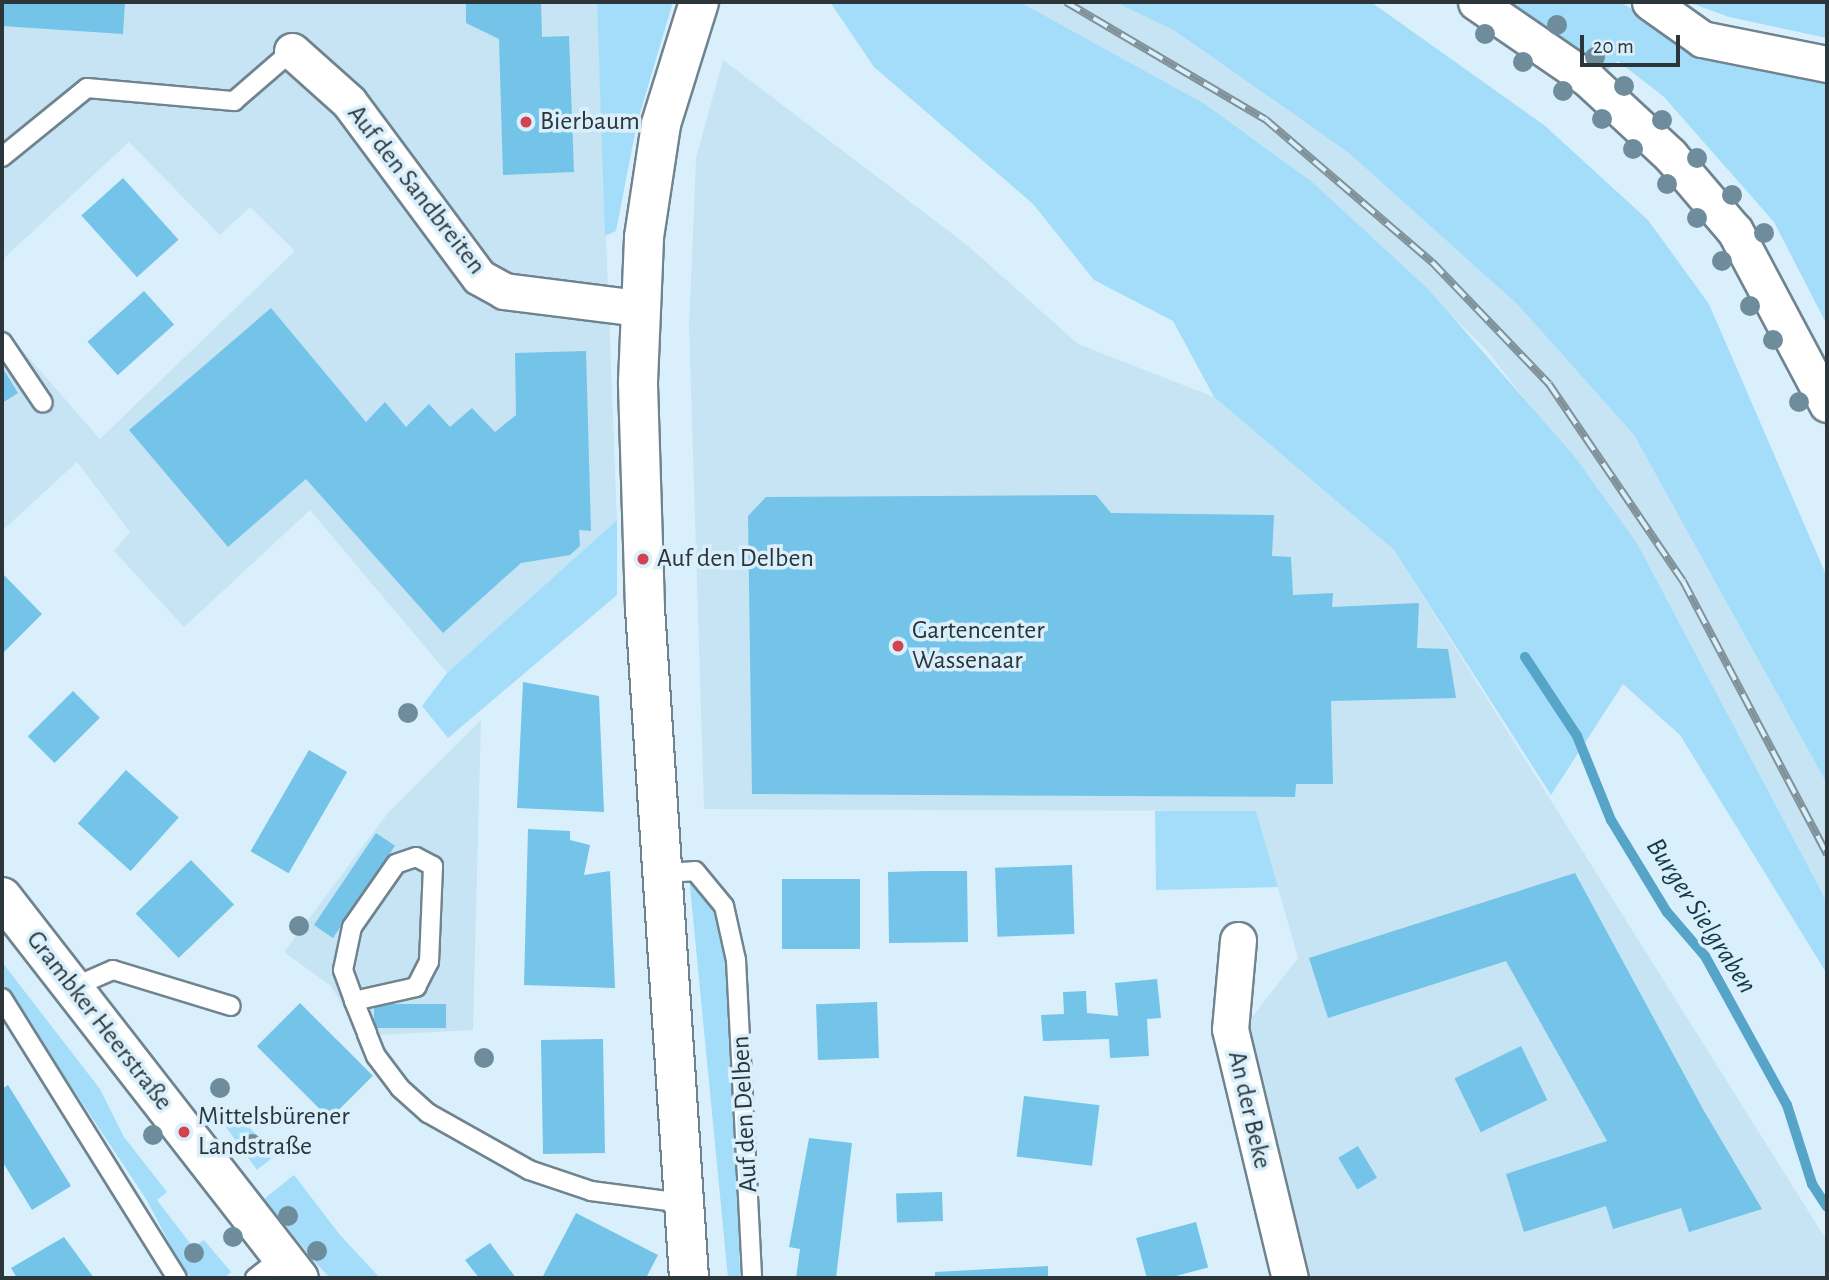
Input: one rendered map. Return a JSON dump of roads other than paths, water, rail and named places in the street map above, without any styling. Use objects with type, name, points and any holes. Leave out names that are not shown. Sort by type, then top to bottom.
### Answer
[{"type":"main road","points":[[689,1278],[660,873],[643,559],[639,308],[661,124],[699,2]]},
{"type":"main road","name":"Grambker Heerstraße","points":[[2,897],[76,986],[278,1271]]},
{"type":"street","points":[[1476,2],[1588,79],[1670,155],[1735,231],[1827,404]]},
{"type":"street","points":[[1650,2],[1702,39],[1827,64]]},
{"type":"street","name":"Auf den Sandbreiten","points":[[292,51],[349,102],[480,277],[504,291],[639,308]]},
{"type":"street","name":"An der Beke","points":[[1238,940],[1230,1029],[1290,1278]]},
{"type":"lane","points":[[2,157],[87,88],[234,101],[292,51]]},
{"type":"lane","points":[[2,342],[43,403]]},
{"type":"lane","points":[[354,1001],[416,987],[429,962],[433,866],[416,857],[396,864],[352,927],[343,970],[354,1001],[376,1056],[428,1113],[542,1174],[591,1191],[684,1203]]},
{"type":"lane","name":"Auf den Delben","points":[[660,873],[695,871],[724,906],[733,946],[752,1278]]},
{"type":"lane","points":[[76,986],[113,970],[231,1006]]},
{"type":"lane","points":[[2,998],[177,1278]]},
{"type":"waterway","name":"Burger Sielgraben","points":[[1525,657],[1577,736],[1611,820],[1667,912],[1705,956],[1787,1105],[1812,1184],[1827,1207]]},
{"type":"railway","points":[[1066,2],[1265,119],[1432,262],[1549,384],[1683,581],[1827,854]]},
{"type":"place","name":"Bierbaum","points":[[526,122]]},
{"type":"place","name":"Auf den Delben","points":[[643,559]]},
{"type":"place","name":"Gartencenter Wassenaar","points":[[898,646]]},
{"type":"place","name":"Mittelsbürener Landstraße","points":[[184,1132]]}]
